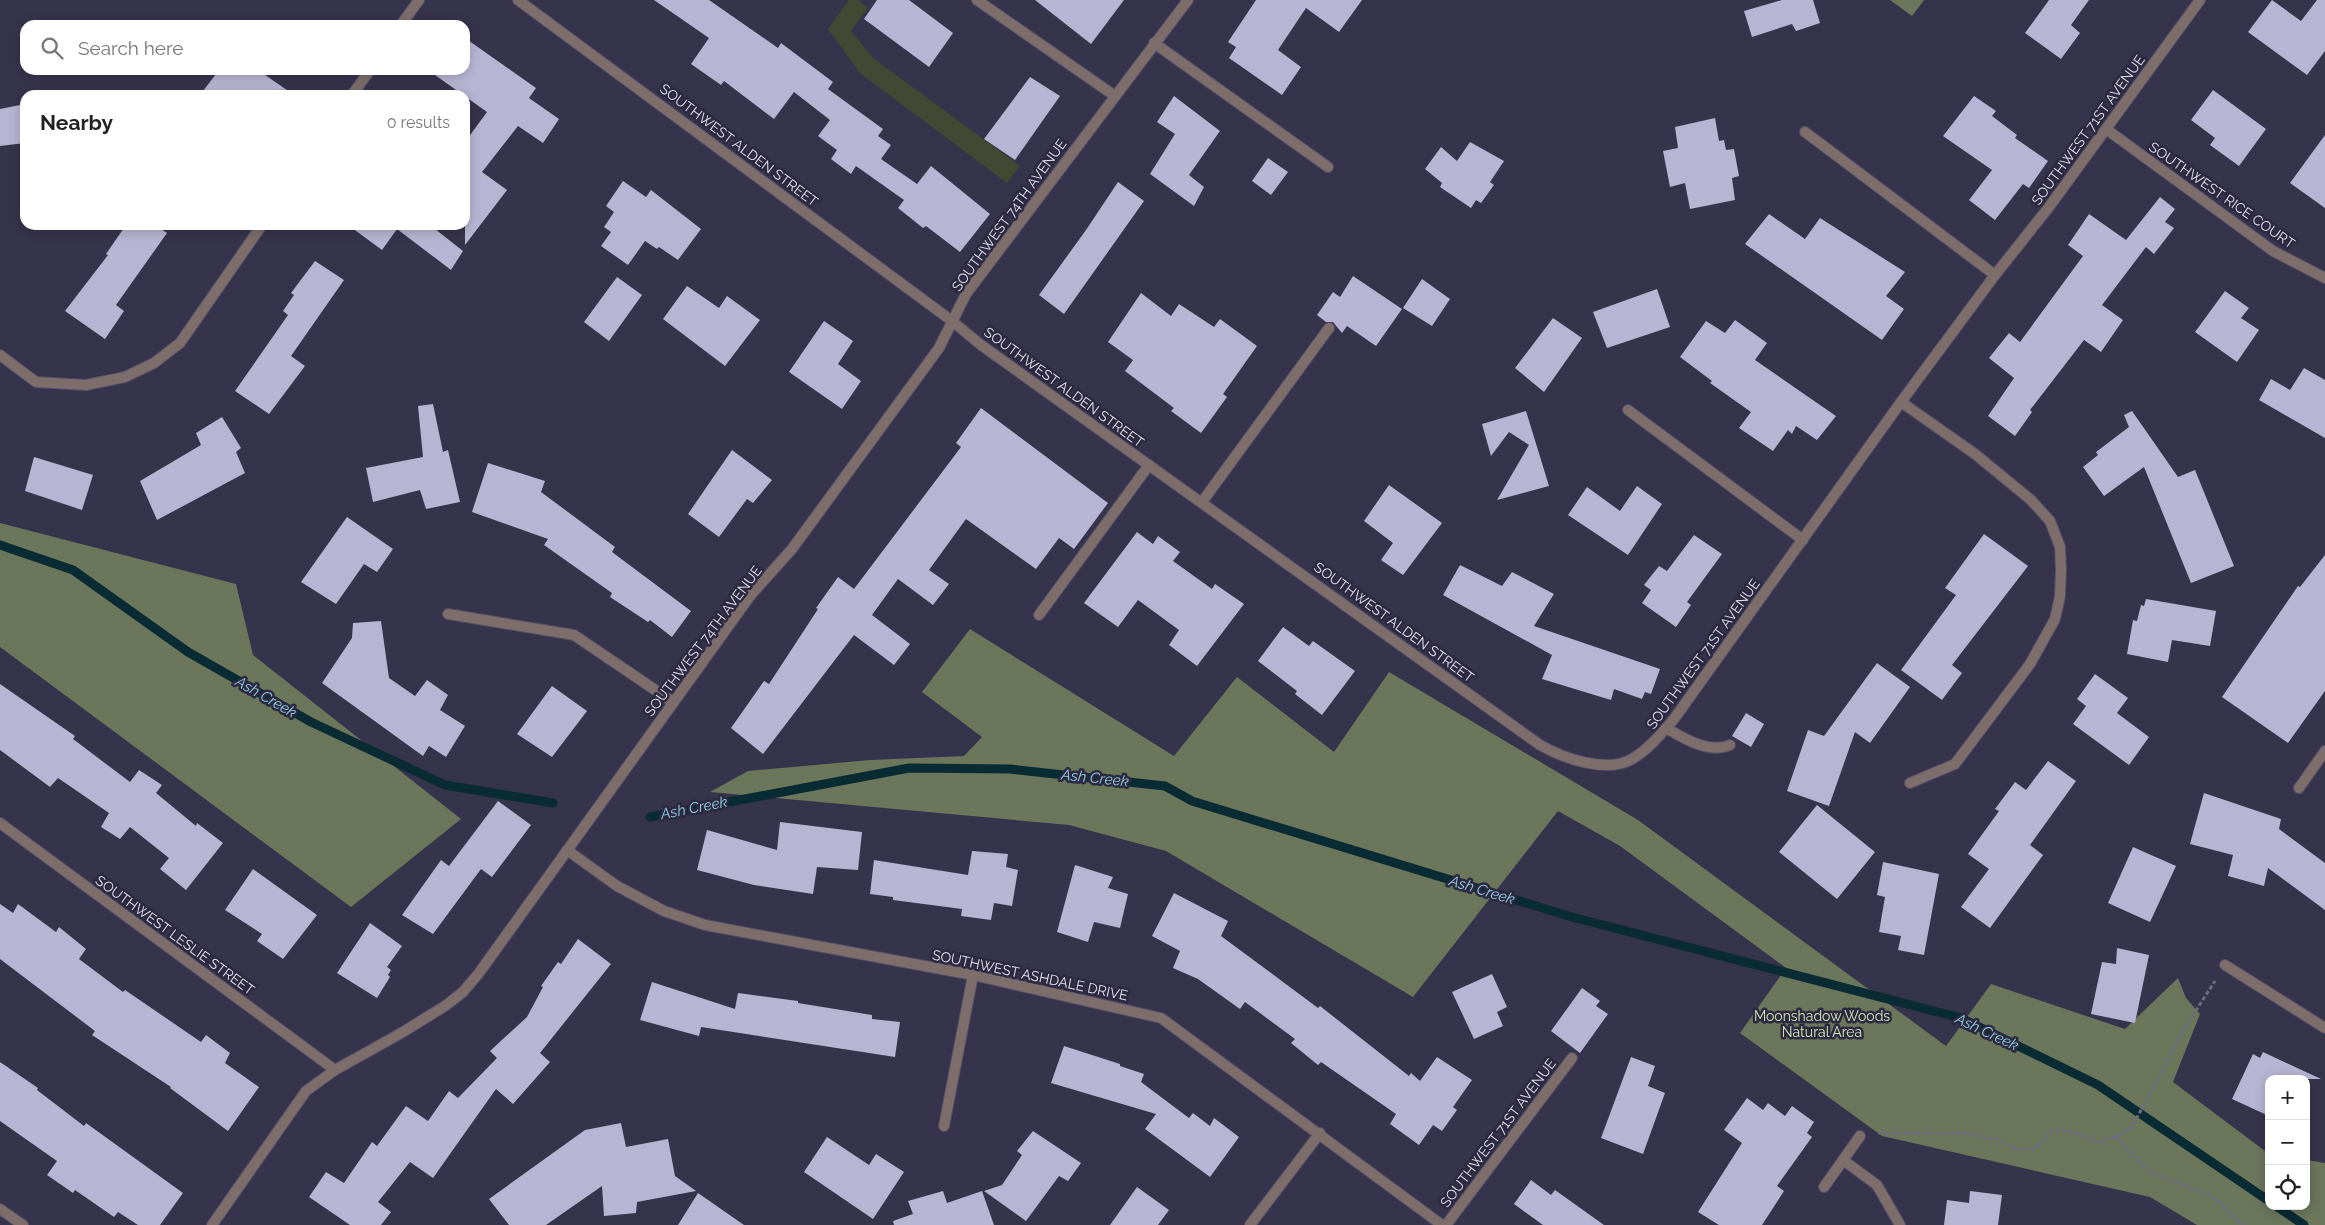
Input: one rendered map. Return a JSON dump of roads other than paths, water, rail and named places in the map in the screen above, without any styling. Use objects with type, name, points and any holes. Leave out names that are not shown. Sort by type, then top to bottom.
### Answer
[{"type":"street","points":[[405,20],[419,0]]},
{"type":"street","name":"SOUTHWEST ALDEN STREET","points":[[518,0],[981,344],[1540,745],[1560,756],[1610,764]]},
{"type":"street","points":[[977,0],[1114,96]]},
{"type":"street","name":"SOUTHWEST 74TH AVENUE","points":[[212,1225],[306,1091],[335,1070],[425,1020],[463,992],[479,973],[750,596],[798,541],[938,348],[966,294],[1188,0]]},
{"type":"street","name":"SOUTHWEST 71ST AVENUE","points":[[1610,764],[1631,760],[1652,744],[1666,728],[1901,402],[1995,275],[2049,207],[2200,0]]},
{"type":"street","points":[[1154,43],[1328,168]]},
{"type":"street","points":[[356,90],[366,75]]},
{"type":"street","name":"SOUTHWEST RICE COURT","points":[[2106,129],[2273,251],[2325,278]]},
{"type":"street","points":[[1805,132],[1995,275]]},
{"type":"street","points":[[0,356],[36,382],[86,386],[125,377],[154,363],[180,343],[259,230]]},
{"type":"street","points":[[1202,502],[1329,328]]},
{"type":"street","points":[[1901,402],[1975,454],[2031,500],[2050,521],[2060,547],[2061,570],[2060,596],[2055,619],[2030,664],[1955,764],[1910,783]]},
{"type":"street","points":[[1628,410],[1803,540]]},
{"type":"street","points":[[1039,615],[1149,465]]},
{"type":"street","points":[[448,614],[574,635],[673,702]]},
{"type":"street","points":[[1666,728],[1690,741],[1708,747],[1721,749],[1730,745]]},
{"type":"street","points":[[2299,788],[2325,751]]},
{"type":"street","name":"SOUTHWEST LESLIE STREET","points":[[0,823],[335,1070]]},
{"type":"street","name":"SOUTHWEST ASHDALE DRIVE","points":[[567,850],[617,886],[664,911],[704,925],[973,975],[1161,1018],[1320,1133],[1442,1225]]},
{"type":"street","points":[[2225,965],[2325,1028]]},
{"type":"street","points":[[944,1126],[973,975]]},
{"type":"street","name":"SOUTHWEST 71ST AVENUE","points":[[1446,1225],[1572,1058]]},
{"type":"street","points":[[1250,1225],[1320,1133]]},
{"type":"street","points":[[1824,1187],[1860,1136]]},
{"type":"street","points":[[1843,1160],[1876,1185],[1900,1225]]},
{"type":"street","points":[[0,1209],[23,1225]]},
{"type":"waterway","name":"Ash Creek","points":[[0,545],[73,570],[188,652],[311,722],[445,785],[553,803]]},
{"type":"waterway","name":"Ash Creek","points":[[650,817],[909,768],[1010,769],[1165,786],[1192,801],[1572,917],[1961,1018],[2098,1085],[2265,1198]]},
{"type":"waterway","name":"Ash Creek","points":[[2282,1210],[2304,1225]]},
{"type":"park label","name":"Moonshadow Woods Natural Area","points":[[1822,1024]]}]
